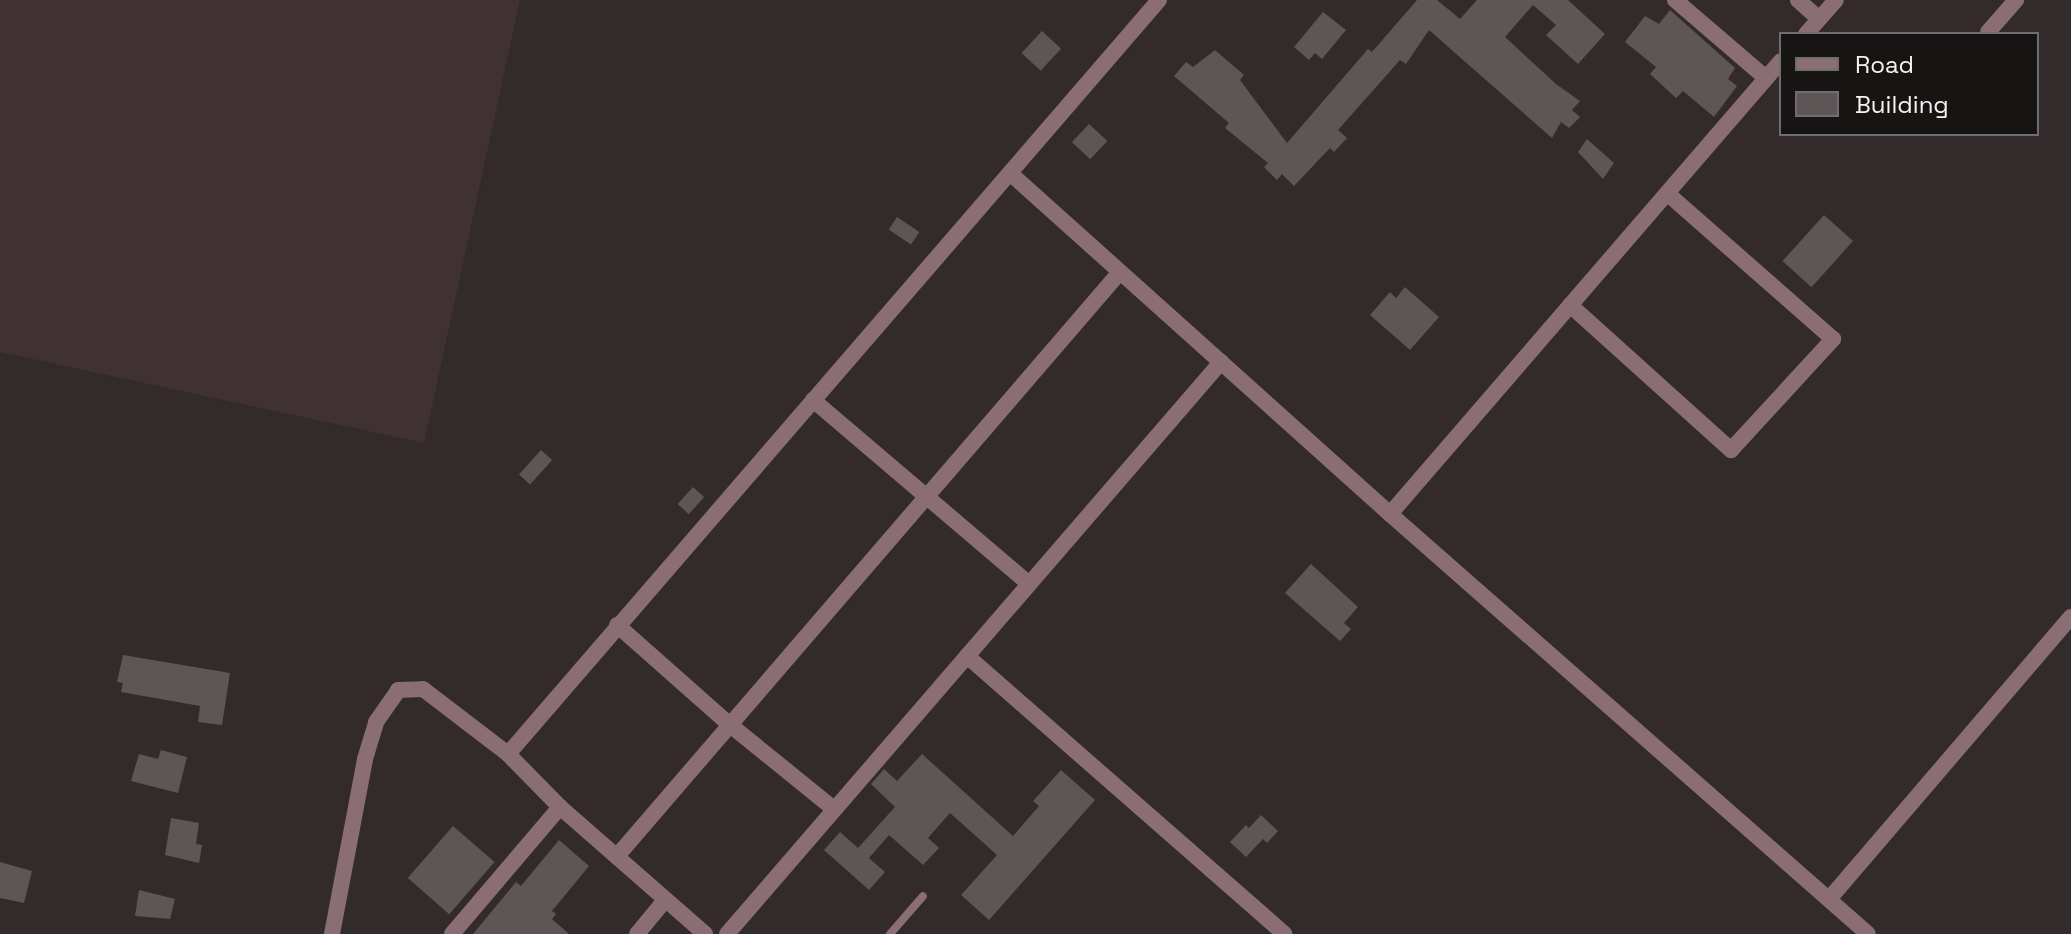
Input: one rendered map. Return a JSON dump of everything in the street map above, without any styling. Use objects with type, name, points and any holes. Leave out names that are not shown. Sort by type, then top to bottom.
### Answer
[{"type":"street","points":[[508,754],[1159,0]]},
{"type":"street","points":[[1675,0],[1766,78]]},
{"type":"street","points":[[1798,0],[1819,19]]},
{"type":"street","points":[[1808,32],[1836,0]]},
{"type":"street","points":[[1988,32],[2016,0]]},
{"type":"street","points":[[1390,514],[1779,63]]},
{"type":"street","points":[[1010,173],[1390,514],[1868,934]]},
{"type":"street","points":[[1570,305],[1731,450],[1833,339],[1668,194]]},
{"type":"street","points":[[618,855],[1120,272]]},
{"type":"street","points":[[727,934],[1221,362]]},
{"type":"street","points":[[813,400],[1029,584]]},
{"type":"street","points":[[1830,898],[2071,617]]},
{"type":"street","points":[[617,625],[729,724],[834,809]]},
{"type":"street","points":[[967,656],[1284,934]]},
{"type":"street","points":[[332,934],[365,759],[376,722],[398,690],[423,689],[508,754],[560,807],[705,934]]},
{"type":"street","points":[[452,934],[560,807]]},
{"type":"street","points":[[637,934],[665,900]]},
{"type":"lane","points":[[890,934],[923,896]]},
{"type":"shaded area","points":[[0,0],[520,0],[424,443],[0,352]]},
{"type":"building","points":[[1417,0],[1437,0],[1460,19],[1477,0],[1568,0],[1605,34],[1578,64],[1546,35],[1556,25],[1533,5],[1505,37],[1556,84],[1580,101],[1572,110],[1580,117],[1569,128],[1561,122],[1552,138],[1429,30],[1406,64],[1400,60],[1338,130],[1347,138],[1334,152],[1330,148],[1294,186],[1282,174],[1277,180],[1264,167],[1268,163],[1225,128],[1229,123],[1174,76],[1186,62],[1193,67],[1215,50],[1244,75],[1240,80],[1287,143],[1368,49],[1372,52]]},
{"type":"building","points":[[1670,10],[1735,68],[1728,79],[1737,86],[1714,117],[1683,91],[1676,98],[1650,74],[1656,67],[1625,42],[1645,16],[1659,24]]},
{"type":"building","points":[[1323,12],[1346,30],[1322,59],[1315,53],[1309,60],[1294,47]]},
{"type":"building","points":[[1042,31],[1061,49],[1041,71],[1022,53]]},
{"type":"building","points":[[1089,124],[1107,141],[1090,159],[1072,142]]},
{"type":"building","points":[[1587,139],[1614,163],[1603,179],[1578,152]]},
{"type":"building","points":[[1824,215],[1853,241],[1811,287],[1783,261]]},
{"type":"building","points":[[897,217],[919,232],[911,245],[889,229]]},
{"type":"building","points":[[1405,287],[1439,317],[1410,350],[1370,315],[1390,292],[1396,298]]},
{"type":"building","points":[[541,450],[552,460],[530,485],[519,475]]},
{"type":"building","points":[[693,487],[704,497],[689,514],[678,504]]},
{"type":"building","points":[[1311,564],[1358,607],[1344,623],[1351,629],[1340,641],[1285,593]]},
{"type":"building","points":[[123,655],[230,673],[222,725],[198,722],[200,706],[121,692],[123,683],[117,682]]},
{"type":"building","points":[[161,750],[187,757],[178,793],[131,781],[139,754],[158,759]]},
{"type":"building","points":[[922,754],[1013,836],[1039,806],[1033,801],[1061,770],[1095,800],[989,920],[961,895],[997,855],[950,813],[928,838],[939,848],[923,865],[889,835],[869,858],[885,872],[869,890],[824,850],[840,832],[858,848],[895,807],[871,784],[884,769],[897,781]]},
{"type":"building","points":[[1261,815],[1278,831],[1267,843],[1263,839],[1246,857],[1230,842]]},
{"type":"building","points":[[171,818],[199,823],[196,844],[202,845],[199,863],[165,855]]},
{"type":"building","points":[[453,826],[495,862],[449,914],[408,878]]},
{"type":"building","points":[[559,840],[589,866],[552,911],[556,914],[552,919],[569,934],[473,934],[516,882],[521,886]]},
{"type":"building","points":[[0,862],[32,871],[24,903],[0,898]]},
{"type":"building","points":[[139,890],[175,899],[170,919],[135,916]]}]
